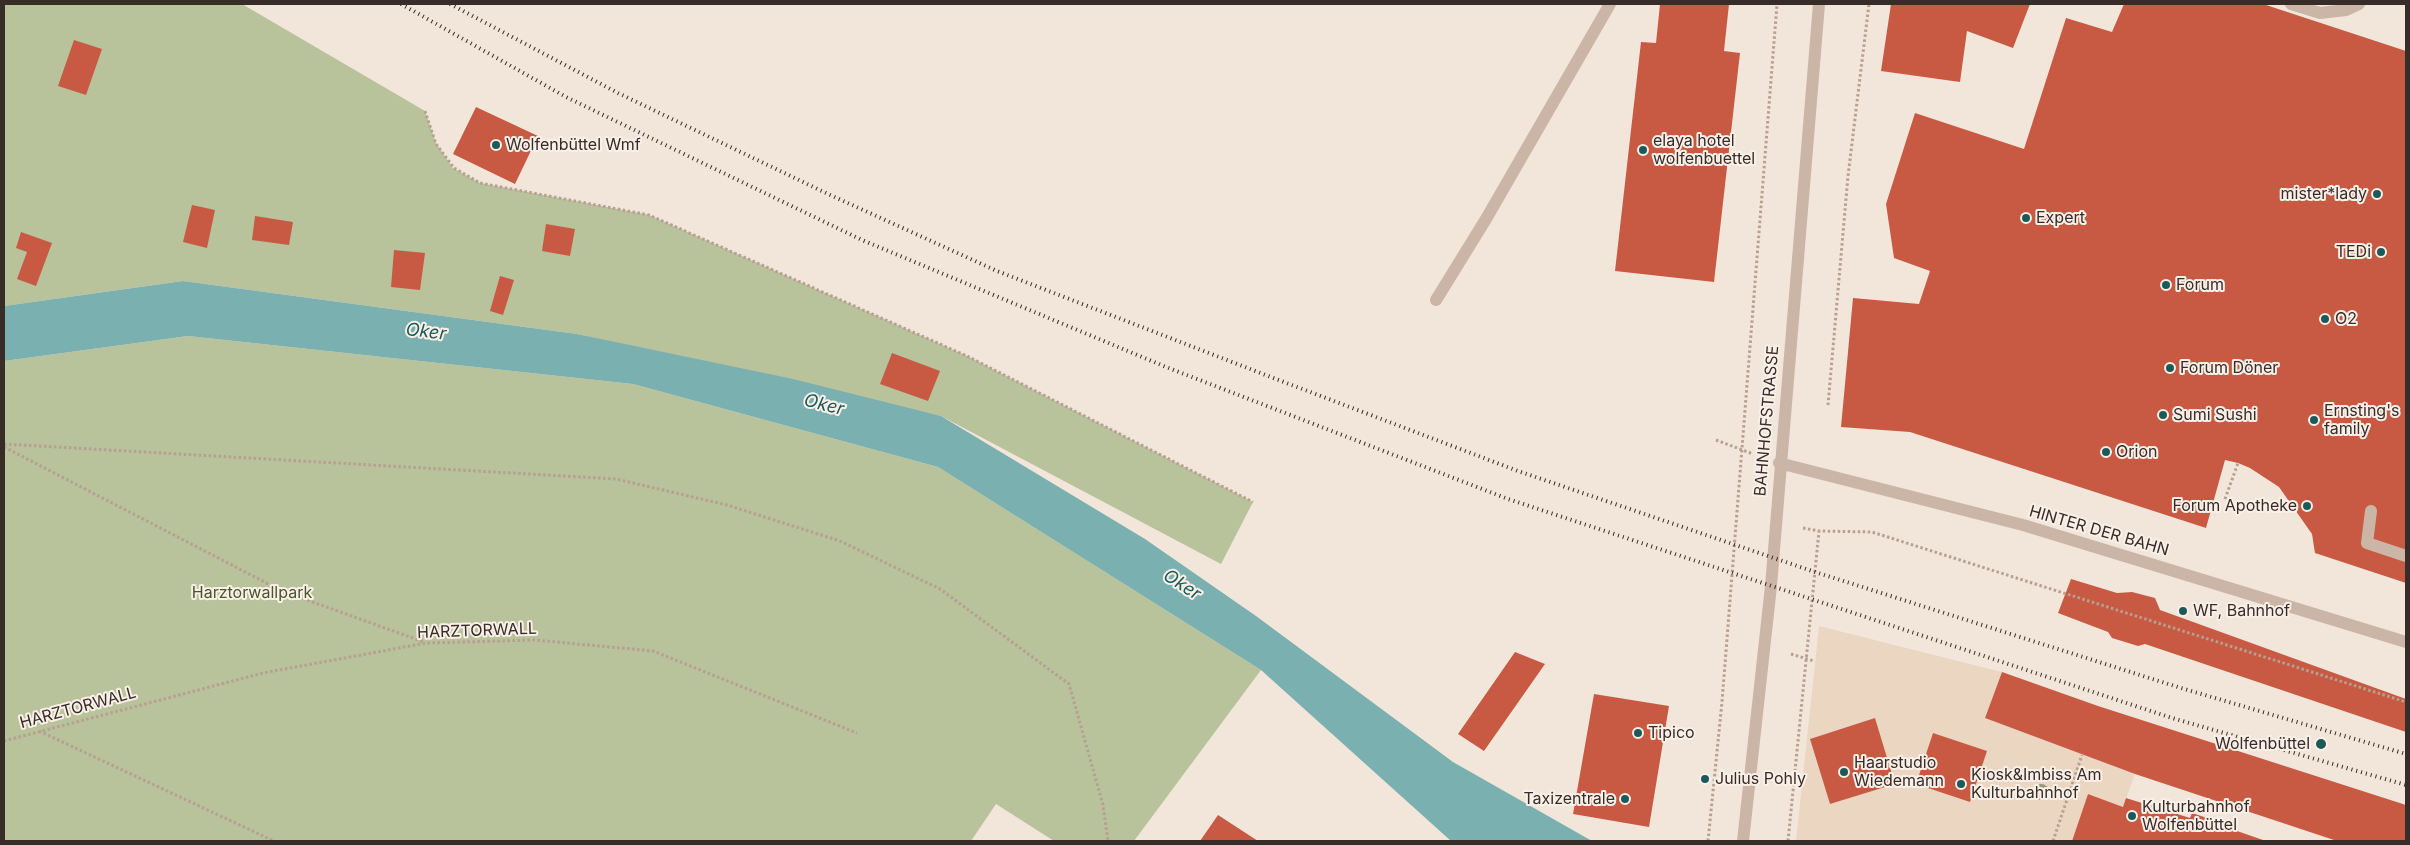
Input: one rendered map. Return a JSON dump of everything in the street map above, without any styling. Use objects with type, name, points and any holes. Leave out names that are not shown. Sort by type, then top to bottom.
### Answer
[{"type":"street","points":[[1436,300],[1486,219],[1610,4]]},
{"type":"street","name":"BAHNHOFSTRASSE","points":[[1743,841],[1771,586],[1779,463],[1819,4]]},
{"type":"street","points":[[2291,4],[2320,13],[2346,10],[2359,4]]},
{"type":"street","name":"HINTER DER BAHN","points":[[1779,463],[2023,525],[2406,642]]},
{"type":"street","points":[[2371,511],[2367,543],[2406,556]]},
{"type":"path","points":[[1708,841],[1722,702],[1777,4]]},
{"type":"path","points":[[1828,405],[1848,176],[1869,4]]},
{"type":"path","points":[[425,111],[436,144],[454,168],[480,183],[649,215],[968,356],[1253,502]]},
{"type":"path","points":[[1716,440],[1779,463]]},
{"type":"path","points":[[4,446],[282,591],[426,642]]},
{"type":"path","points":[[4,446],[616,479],[727,506],[840,541],[940,589],[1069,684],[1103,806],[1108,841]]},
{"type":"path","points":[[2225,499],[2238,463]]},
{"type":"path","points":[[1775,523],[1819,531],[1872,532],[2406,702]]},
{"type":"path","points":[[1788,841],[1819,531]]},
{"type":"path","name":"HARZTORWALL","points":[[4,741],[263,673],[426,642],[535,640],[653,651],[857,733]]},
{"type":"path","points":[[39,731],[274,841]]},
{"type":"path","points":[[2053,841],[2082,755]]},
{"type":"green space","points":[[4,4],[242,4],[425,111],[436,143],[453,168],[480,183],[649,215],[967,356],[1253,502],[1221,564],[941,416],[577,334],[183,281],[4,306]]},
{"type":"green space","name":"Harztorwallpark","points":[[188,336],[633,384],[938,467],[1261,670],[1134,841],[1054,841],[996,804],[971,841],[4,841],[4,361]]},
{"type":"shaded area","points":[[1819,626],[2002,672],[1985,718],[2135,774],[2123,807],[2088,794],[2072,841],[1796,841]],"holes":[[[1875,719],[1895,784],[1830,804],[1810,739]],[[1933,733],[1986,751],[1970,801],[1916,784]]]},
{"type":"water","name":"Oker","points":[[183,281],[577,334],[793,379],[941,416],[1145,539],[1256,616],[1453,762],[1592,841],[1451,841],[1261,670],[938,467],[633,384],[188,336],[4,361],[4,306]]},
{"type":"building","points":[[1660,4],[1729,4],[1724,51],[1740,53],[1714,282],[1615,271],[1641,42],[1656,43]]},
{"type":"building","points":[[1891,4],[2030,4],[2013,48],[1967,31],[1960,82],[1881,71]]},
{"type":"building","name":"Forum","points":[[2124,4],[2263,4],[2406,51],[2406,583],[2315,553],[2312,534],[2279,487],[2250,468],[2238,463],[2225,460],[2206,528],[1910,432],[1841,427],[1853,298],[1919,304],[1930,271],[1894,258],[1886,204],[1915,113],[2024,149],[2066,18],[2112,32]]},
{"type":"building","points":[[74,40],[102,49],[86,95],[58,86]]},
{"type":"building","name":"Wolfenbüttel Wmf","points":[[476,107],[538,136],[515,184],[453,154]]},
{"type":"building","points":[[192,205],[215,210],[207,248],[183,242]]},
{"type":"building","points":[[255,216],[293,222],[289,245],[252,240]]},
{"type":"building","points":[[546,224],[575,229],[570,256],[542,251]]},
{"type":"building","points":[[21,232],[52,243],[36,286],[17,279],[27,252],[16,248]]},
{"type":"building","points":[[394,250],[425,253],[420,290],[391,287]]},
{"type":"building","points":[[500,276],[514,280],[503,315],[490,311]]},
{"type":"building","points":[[892,353],[940,371],[928,401],[880,384]]},
{"type":"building","points":[[2071,579],[2117,593],[2132,592],[2155,598],[2160,610],[2406,699],[2406,732],[2145,644],[2138,646],[2112,638],[2108,632],[2058,613]]},
{"type":"building","points":[[1515,652],[1545,664],[1484,751],[1458,734]]},
{"type":"building","points":[[2002,672],[2098,706],[2406,805],[2406,841],[2337,841],[2135,774],[1985,718]]},
{"type":"building","points":[[1594,694],[1669,706],[1649,827],[1573,814]]},
{"type":"building","points":[[1875,718],[1895,784],[1830,804],[1810,739]]},
{"type":"building","points":[[1933,733],[1987,751],[1970,802],[1916,784]]},
{"type":"building","name":"Kulturbahnhof Wolfenbüttel","points":[[2088,794],[2123,807],[2126,798],[2190,818],[2192,813],[2237,828],[2237,831],[2266,841],[2072,841]]},
{"type":"building","points":[[1218,815],[1258,841],[1200,841]]},
{"type":"railway","points":[[401,4],[566,97],[862,240],[1166,367],[1508,499],[2172,718],[2406,785]]},
{"type":"railway","points":[[450,4],[618,93],[828,194],[997,271],[1276,379],[1518,471],[1815,572],[2181,688],[2406,754]]},
{"type":"place","name":"Wolfenbüttel Wmf","points":[[496,145]]},
{"type":"place","name":"elaya hotel wolfenbuettel","points":[[1643,150]]},
{"type":"place","name":"mister*lady","points":[[2377,194]]},
{"type":"place","name":"Expert","points":[[2026,218]]},
{"type":"place","name":"TEDi","points":[[2381,252]]},
{"type":"place","name":"Forum","points":[[2166,285]]},
{"type":"place","name":"O2","points":[[2325,319]]},
{"type":"place","name":"Forum Döner","points":[[2170,368]]},
{"type":"place","name":"Sumi Sushi","points":[[2163,415]]},
{"type":"place","name":"Ernsting's family","points":[[2314,420]]},
{"type":"place","name":"Orion","points":[[2106,452]]},
{"type":"place","name":"Forum Apotheke","points":[[2307,506]]},
{"type":"place","name":"WF, Bahnhof","points":[[2183,611]]},
{"type":"place","name":"Tipico","points":[[1638,733]]},
{"type":"place","name":"Wolfenbüttel","points":[[2321,744]]},
{"type":"place","name":"Haarstudio Wiedemann","points":[[1844,772]]},
{"type":"place","name":"Julius Pohly","points":[[1705,779]]},
{"type":"place","name":"Kiosk&Imbiss Am Kulturbahnhof","points":[[1961,784]]},
{"type":"place","name":"Taxizentrale","points":[[1625,799]]},
{"type":"place","name":"Kulturbahnhof Wolfenbüttel","points":[[2132,816]]}]
